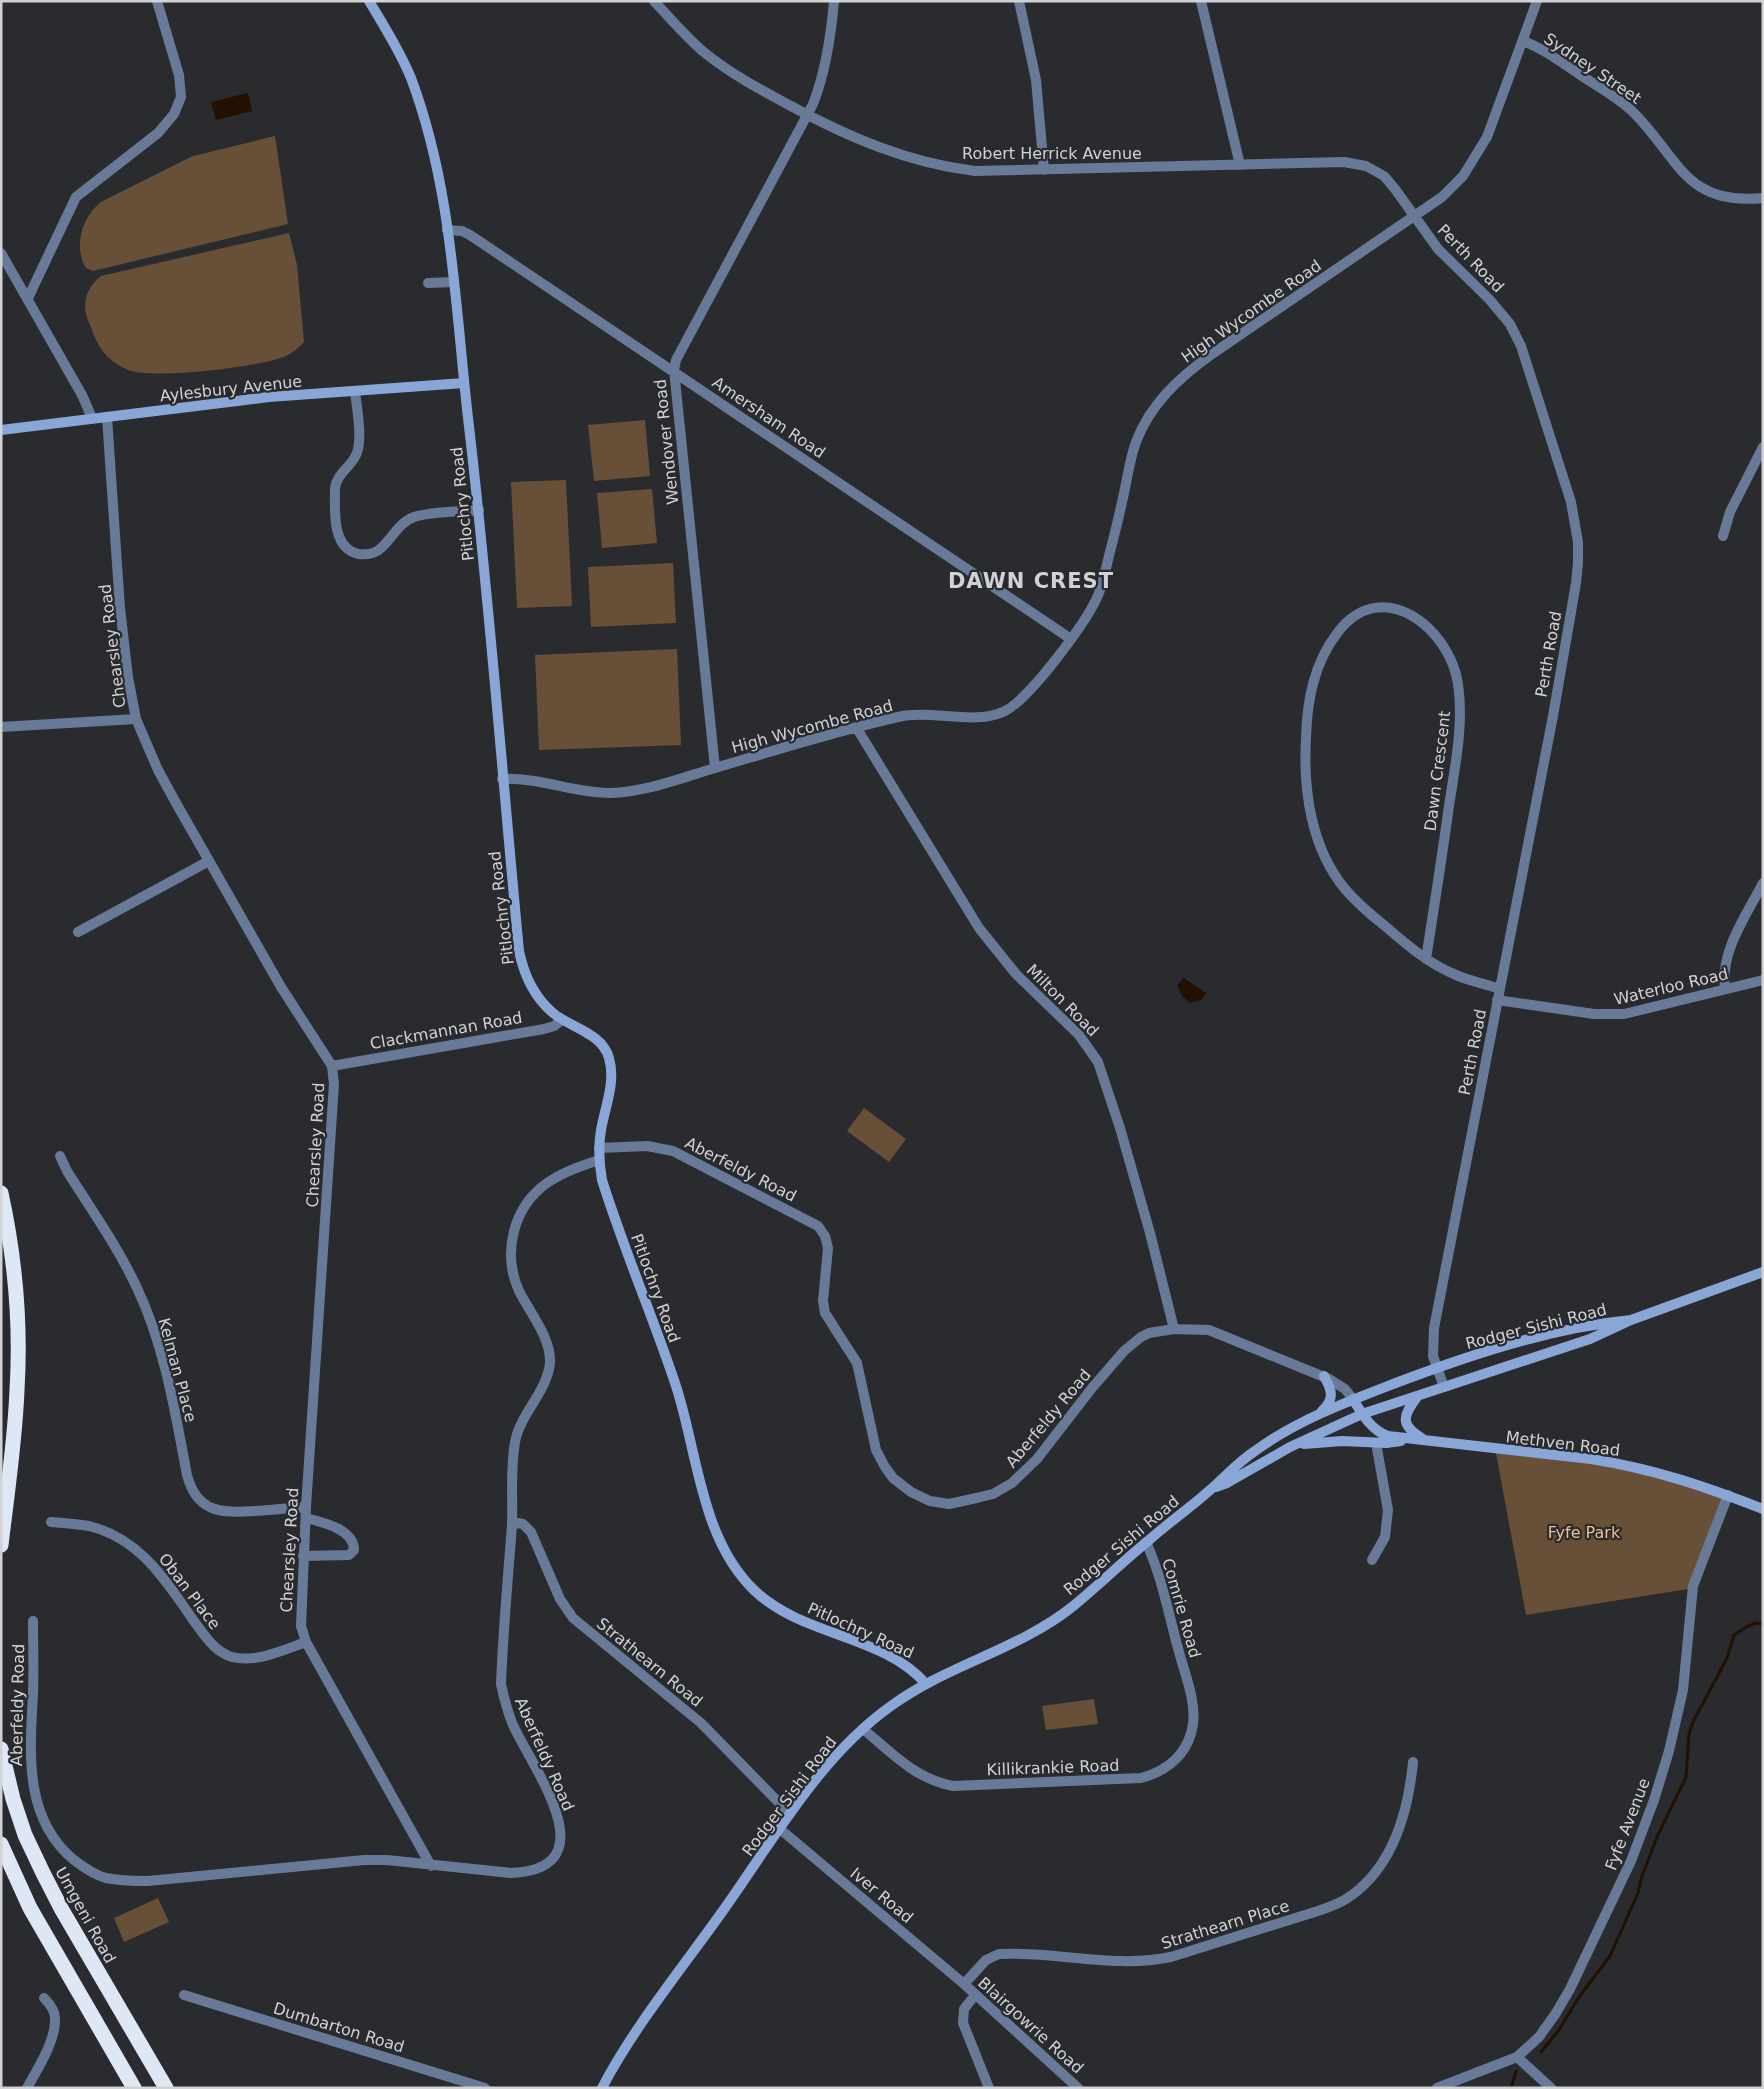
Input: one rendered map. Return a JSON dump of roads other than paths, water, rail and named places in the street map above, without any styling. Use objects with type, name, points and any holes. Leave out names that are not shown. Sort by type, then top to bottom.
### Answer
[{"type":"highway","points":[[1,1193],[12,1253],[18,1342],[17,1390],[1,1545]]},
{"type":"highway","name":"Umgeni Road","points":[[1,1749],[13,1799],[25,1835],[42,1873],[166,2088]]},
{"type":"highway","points":[[1,1844],[30,1908],[134,2088]]},
{"type":"highway","points":[[70,1977],[126,2088]]},
{"type":"highway","points":[[137,2039],[172,2088]]},
{"type":"street","points":[[28,298],[76,197],[167,125],[179,105],[181,86],[179,76],[157,1]]},
{"type":"street","name":"Pitlochry Road","points":[[369,1],[392,38],[411,78],[442,190],[479,510],[502,779],[521,961],[536,994],[562,1020],[598,1041],[609,1057],[611,1082],[600,1130],[599,1148],[599,1160],[605,1191],[676,1388],[711,1520],[726,1554],[748,1584],[768,1602],[801,1620],[898,1660],[917,1673],[926,1684]]},
{"type":"street","name":"Robert Herrick Avenue","points":[[654,1],[705,53],[745,80],[808,115],[877,147],[936,165],[975,170],[1044,170],[1344,162],[1366,166],[1379,173],[1390,183],[1414,217]]},
{"type":"street","name":"Wendover Road","points":[[715,768],[674,370],[676,360],[808,115],[819,89],[824,70],[834,1]]},
{"type":"street","points":[[1019,1],[1036,80],[1044,170]]},
{"type":"street","points":[[1201,1],[1240,165]]},
{"type":"street","name":"Perth Road","points":[[1444,1386],[1432,1347],[1434,1328],[1553,716],[1578,563],[1576,522],[1571,502],[1516,335],[1501,313],[1438,249],[1414,217],[1450,190],[1463,176],[1476,157],[1490,129],[1537,1]]},
{"type":"street","name":"Sydney Street","points":[[1523,41],[1540,48],[1628,107],[1643,123],[1676,166],[1686,177],[1700,187],[1725,197],[1763,198]]},
{"type":"street","name":"High Wycombe Road","points":[[502,779],[524,780],[610,793],[650,787],[856,727],[916,714],[978,717],[998,714],[1011,707],[1024,695],[1071,639],[1088,615],[1099,593],[1133,452],[1143,427],[1155,407],[1182,377],[1212,354],[1414,217]]},
{"type":"street","name":"Amersham Road","points":[[447,230],[462,231],[470,234],[1071,639]]},
{"type":"street","points":[[1,253],[28,298],[92,418]]},
{"type":"street","points":[[428,283],[454,282]]},
{"type":"street","name":"Aylesbury Avenue","points":[[1,430],[269,397],[464,383]]},
{"type":"street","points":[[355,392],[358,450],[352,462],[336,481],[335,488],[337,532],[341,541],[349,550],[362,554],[374,553],[384,545],[402,524],[414,517],[479,510]]},
{"type":"street","name":"Chearsley Road","points":[[107,417],[120,608],[128,677],[136,719],[158,770],[209,862],[281,987],[332,1066],[333,1099],[300,1614],[306,1642],[431,1866]]},
{"type":"street","points":[[1723,536],[1730,512],[1763,446]]},
{"type":"street","name":"Dawn Crescent","points":[[1426,959],[1456,764],[1460,718],[1458,683],[1455,670],[1440,639],[1418,618],[1396,609],[1372,609],[1353,618],[1340,630],[1320,663],[1308,698],[1304,761],[1309,808],[1324,854],[1346,890],[1362,906],[1426,959],[1455,975],[1500,988]]},
{"type":"street","points":[[1,727],[136,719]]},
{"type":"street","name":"Milton Road","points":[[856,727],[979,928],[1016,974],[1079,1035],[1098,1062],[1120,1128],[1150,1233],[1174,1329]]},
{"type":"street","points":[[78,932],[209,862]]},
{"type":"street","points":[[1725,989],[1723,978],[1726,956],[1763,883]]},
{"type":"street","name":"Waterloo Road","points":[[1497,1000],[1594,1014],[1624,1014],[1763,980]]},
{"type":"street","name":"Clackmannan Road","points":[[332,1066],[544,1029],[554,1026],[562,1020]]},
{"type":"street","name":"Aberfeldy Road","points":[[599,1148],[647,1146],[673,1151],[818,1226],[825,1236],[828,1248],[823,1301],[825,1313],[857,1364],[876,1450],[885,1468],[894,1478],[911,1492],[930,1501],[949,1504],[972,1500],[992,1494],[1012,1483],[1037,1459],[1092,1388],[1124,1352],[1141,1337],[1158,1331],[1174,1329],[1209,1330],[1220,1333],[1324,1376],[1345,1389],[1353,1399]]},
{"type":"street","name":"Kelman Place","points":[[60,1156],[137,1288],[164,1365],[187,1475],[197,1497],[212,1508],[226,1513],[306,1512]]},
{"type":"street","name":"Aberfeldy Road","points":[[33,1621],[34,1672],[30,1766],[36,1801],[50,1833],[59,1845],[94,1874],[106,1878],[148,1881],[364,1860],[522,1873],[547,1865],[560,1847],[561,1826],[557,1812],[514,1725],[505,1703],[501,1684],[512,1522],[512,1476],[516,1440],[523,1419],[547,1376],[550,1362],[549,1349],[545,1338],[518,1289],[510,1253],[514,1230],[521,1212],[528,1201],[546,1183],[566,1172],[599,1160]]},
{"type":"street","name":"Rodger Sishi Road","points":[[1212,1488],[1227,1483],[1294,1445],[1362,1414],[1590,1339],[1631,1320],[1763,1272]]},
{"type":"street","name":"Rodger Sishi Road","points":[[602,2088],[611,2070],[649,2014],[790,1814],[836,1755],[892,1705],[926,1684],[1031,1633],[1071,1608],[1146,1542],[1212,1488],[1225,1474],[1256,1450],[1318,1415],[1353,1399],[1496,1347],[1579,1327],[1631,1320]]},
{"type":"street","points":[[1318,1415],[1328,1405],[1332,1396],[1324,1376]]},
{"type":"street","points":[[1417,1397],[1408,1408],[1405,1419],[1406,1425],[1411,1431],[1424,1440]]},
{"type":"street","name":"Methven Road","points":[[1353,1399],[1372,1426],[1383,1434],[1412,1439],[1591,1459],[1622,1465],[1669,1475],[1763,1509]]},
{"type":"street","points":[[1294,1445],[1342,1441],[1386,1444],[1412,1439]]},
{"type":"street","points":[[1372,1560],[1386,1537],[1388,1510],[1376,1443]]},
{"type":"street","name":"Fyfe Avenue","points":[[1437,2088],[1516,2057],[1539,2037],[1570,1989],[1631,1861],[1654,1800],[1669,1751],[1683,1690],[1693,1586],[1728,1495]]},
{"type":"street","points":[[304,1556],[349,1555],[354,1550],[351,1539],[306,1512]]},
{"type":"street","name":"Oban Place","points":[[52,1522],[99,1529],[118,1536],[130,1544],[159,1572],[207,1638],[223,1653],[241,1659],[252,1658],[306,1642]]},
{"type":"street","name":"Strathearn Road","points":[[512,1522],[523,1524],[531,1532],[560,1599],[574,1618],[701,1723],[790,1814]]},
{"type":"street","name":"Comrie Road","points":[[1146,1542],[1158,1574],[1188,1684]]},
{"type":"street","name":"Killikrankie Road","points":[[863,1729],[920,1776],[945,1785],[966,1786],[1141,1778],[1159,1773],[1175,1762],[1188,1742],[1194,1722],[1188,1684]]},
{"type":"street","name":"Strathearn Place","points":[[964,1984],[986,1960],[999,1954],[1150,1962],[1302,1916],[1344,1900],[1359,1889],[1388,1854],[1396,1838],[1411,1784],[1413,1762]]},
{"type":"street","name":"Iver Road","points":[[780,1829],[964,1984]]},
{"type":"street","name":"Blairgowrie Road","points":[[964,1984],[1078,2088]]},
{"type":"street","name":"Dumbarton Road","points":[[184,1995],[485,2088]]},
{"type":"street","points":[[975,1995],[964,2009],[963,2023],[989,2088]]},
{"type":"street","points":[[27,2088],[48,2046],[54,2028],[56,2016],[44,1998]]},
{"type":"street","points":[[1516,2057],[1551,2088]]},
{"type":"waterway","points":[[1541,2052],[1559,2030],[1579,1997],[1610,1956],[1638,1893],[1641,1879],[1657,1837],[1686,1777],[1689,1734],[1693,1722],[1727,1658],[1734,1635],[1748,1626],[1756,1623],[1763,1624]]},
{"type":"waterway","points":[[1511,2088],[1516,2071]]},
{"type":"district","name":"DAWN CREST","points":[[1031,581]]},
{"type":"park label","name":"Fyfe Park","points":[[1584,1532]]}]
